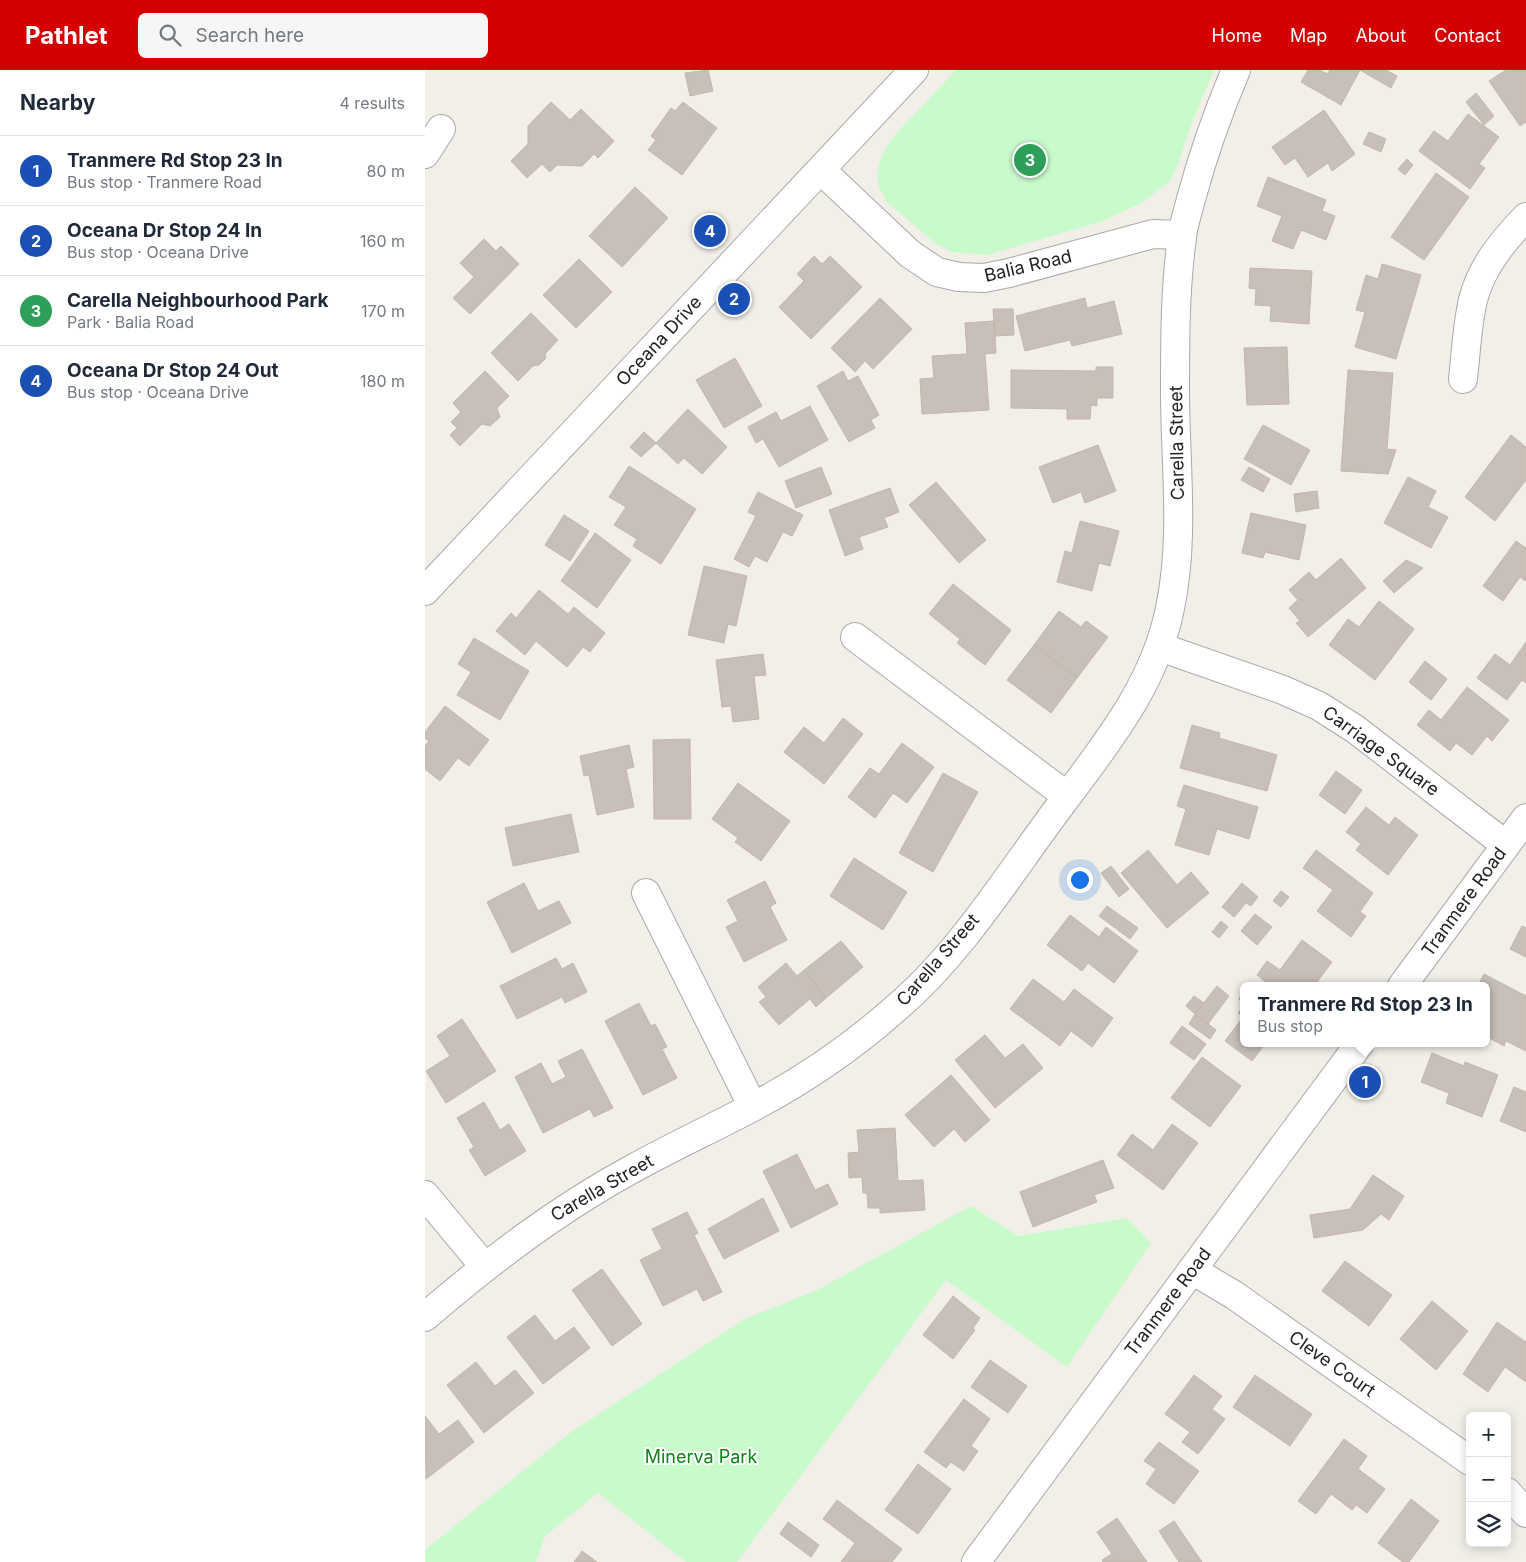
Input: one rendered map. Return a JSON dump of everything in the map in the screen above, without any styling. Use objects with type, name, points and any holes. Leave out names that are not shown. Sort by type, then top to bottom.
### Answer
[{"type":"street","name":"Oceana Drive","points":[[429,576],[821,170],[914,70]]},
{"type":"street","name":"Carella Street","points":[[425,1316],[484,1266],[537,1227],[583,1197],[635,1168],[753,1108],[812,1072],[860,1038],[897,1008],[928,978],[957,944],[1113,734],[1139,692],[1160,647],[1171,607],[1177,546],[1176,330],[1182,236],[1199,172],[1221,106],[1236,70]]},
{"type":"street","points":[[425,154],[441,129]]},
{"type":"street","name":"Balia Road","points":[[821,170],[910,254],[937,272],[959,278],[984,278],[1009,273],[1153,234],[1182,236]]},
{"type":"street","points":[[1463,379],[1473,299],[1485,270],[1506,238],[1526,217]]},
{"type":"street","points":[[855,637],[1067,796]]},
{"type":"street","name":"Carriage Square","points":[[1160,647],[1283,690],[1319,706],[1355,728],[1506,845]]},
{"type":"street","name":"Tranmere Road","points":[[1405,982],[1526,818]]},
{"type":"street","points":[[646,893],[753,1108]]},
{"type":"street","name":"Tranmere Road","points":[[976,1562],[1357,1047]]},
{"type":"street","points":[[425,1195],[484,1266]]},
{"type":"street","name":"Cleve Court","points":[[1192,1270],[1235,1295],[1466,1458]]},
{"type":"street","points":[[1511,1496],[1526,1513]]},
{"type":"green space","points":[[956,70],[1214,70],[1192,122],[1177,167],[1169,182],[1141,203],[1103,221],[987,255],[952,252],[935,243],[886,201],[879,187],[877,173],[883,153],[894,136]]},
{"type":"green space","name":"Minerva Park","points":[[971,1206],[1018,1236],[1127,1218],[1151,1243],[1067,1367],[946,1280],[737,1562],[686,1562],[598,1493],[545,1536],[536,1562],[425,1562],[425,1550],[571,1432],[745,1319],[817,1290]]},
{"type":"building","points":[[708,70],[713,91],[690,96],[685,73]]},
{"type":"building","points":[[1308,70],[1320,70],[1327,74],[1330,70],[1360,70],[1341,105],[1301,82]]},
{"type":"building","points":[[1360,70],[1386,70],[1397,76],[1391,88]]},
{"type":"building","points":[[1506,70],[1526,70],[1526,122],[1520,126],[1489,81]]},
{"type":"building","points":[[1476,93],[1494,116],[1484,125],[1466,102]]},
{"type":"building","points":[[551,102],[570,120],[581,109],[614,141],[598,158],[594,154],[582,166],[557,165],[550,172],[542,164],[527,178],[511,161],[528,144],[528,126]]},
{"type":"building","points":[[683,102],[717,128],[682,175],[648,150],[656,140],[651,136],[671,108],[675,111]]},
{"type":"building","points":[[1324,110],[1355,154],[1332,171],[1328,163],[1308,177],[1295,158],[1285,165],[1272,147]]},
{"type":"building","points":[[1468,114],[1499,137],[1479,164],[1485,168],[1470,189],[1419,151],[1434,131],[1448,141]]},
{"type":"building","points":[[1369,132],[1386,139],[1381,152],[1363,144]]},
{"type":"building","points":[[1407,159],[1413,165],[1405,175],[1398,169]]},
{"type":"building","points":[[1436,173],[1469,197],[1424,260],[1391,237]]},
{"type":"building","points":[[1268,177],[1326,200],[1322,211],[1335,216],[1326,240],[1301,230],[1293,249],[1272,241],[1282,216],[1257,206]]},
{"type":"building","points":[[635,187],[668,218],[622,267],[589,236]]},
{"type":"building","points":[[484,239],[496,251],[501,246],[519,264],[470,314],[453,298],[474,277],[460,263]]},
{"type":"building","points":[[814,256],[822,264],[830,256],[862,287],[811,339],[779,307],[804,281],[797,274]]},
{"type":"building","points":[[579,259],[612,292],[576,328],[543,295]]},
{"type":"building","points":[[1382,264],[1421,275],[1396,359],[1355,347],[1365,312],[1356,310],[1366,275],[1378,279]]},
{"type":"building","points":[[1250,268],[1312,271],[1309,324],[1270,321],[1271,306],[1255,305],[1256,289],[1249,288]]},
{"type":"building","points":[[880,298],[912,329],[873,369],[865,361],[855,372],[831,348]]},
{"type":"building","points":[[1085,298],[1087,308],[1114,301],[1122,334],[1072,346],[1070,340],[1025,351],[1016,316]]},
{"type":"building","points":[[993,309],[1013,309],[1014,335],[995,336]]},
{"type":"building","points":[[531,313],[558,340],[545,354],[546,358],[539,365],[533,366],[518,381],[491,353]]},
{"type":"building","points":[[994,321],[996,353],[985,354],[989,410],[922,414],[920,379],[934,378],[932,356],[967,354],[965,323]]},
{"type":"building","points":[[1287,347],[1289,404],[1247,405],[1244,348]]},
{"type":"building","points":[[735,358],[762,406],[724,428],[696,380]]},
{"type":"building","points":[[1096,367],[1113,367],[1113,398],[1097,398],[1097,406],[1091,405],[1090,419],[1067,419],[1067,409],[1011,408],[1011,370],[1096,371]]},
{"type":"building","points":[[1348,370],[1393,373],[1387,449],[1396,450],[1388,474],[1341,471]]},
{"type":"building","points":[[485,371],[509,396],[497,408],[500,417],[490,426],[482,424],[460,446],[450,435],[457,428],[451,422],[461,412],[453,403]]},
{"type":"building","points":[[843,371],[848,381],[858,376],[879,415],[871,420],[875,428],[849,442],[817,386]]},
{"type":"building","points":[[810,406],[828,440],[779,467],[763,439],[756,443],[748,427],[776,412],[781,421]]},
{"type":"building","points":[[688,409],[727,447],[702,474],[684,458],[678,464],[656,443]]},
{"type":"building","points":[[1263,425],[1310,450],[1291,485],[1244,459]]},
{"type":"building","points":[[644,432],[656,443],[641,457],[630,447]]},
{"type":"building","points":[[1511,435],[1526,447],[1526,480],[1495,521],[1465,497]]},
{"type":"building","points":[[1098,445],[1116,491],[1085,503],[1081,492],[1053,503],[1039,467]]},
{"type":"building","points":[[629,466],[696,509],[661,564],[633,546],[637,539],[614,525],[626,507],[609,497]]},
{"type":"building","points":[[821,467],[832,494],[796,508],[785,481]]},
{"type":"building","points":[[1249,467],[1270,479],[1263,492],[1241,480]]},
{"type":"building","points":[[1408,477],[1436,491],[1428,507],[1448,517],[1431,548],[1384,523]]},
{"type":"building","points":[[936,482],[986,540],[959,563],[909,505]]},
{"type":"building","points":[[890,488],[899,512],[884,518],[888,527],[859,537],[863,549],[845,556],[829,510]]},
{"type":"building","points":[[1317,491],[1319,508],[1296,512],[1294,494]]},
{"type":"building","points":[[758,492],[803,515],[792,536],[783,532],[767,562],[755,556],[749,567],[734,559],[756,516],[748,512]]},
{"type":"building","points":[[1251,513],[1306,525],[1299,560],[1265,552],[1263,558],[1242,553]]},
{"type":"building","points":[[564,515],[589,531],[570,561],[545,545]]},
{"type":"building","points":[[1080,521],[1119,531],[1110,566],[1099,563],[1092,591],[1057,582],[1065,551],[1072,553]]},
{"type":"building","points":[[595,533],[631,560],[597,608],[561,581]]},
{"type":"building","points":[[1516,541],[1526,548],[1526,581],[1520,577],[1503,601],[1483,586]]},
{"type":"building","points":[[1341,558],[1366,588],[1308,637],[1296,623],[1300,621],[1289,608],[1298,600],[1289,590],[1309,572],[1316,580]]},
{"type":"building","points":[[1406,560],[1423,568],[1394,593],[1383,581]]},
{"type":"building","points":[[704,566],[747,576],[736,626],[728,624],[724,643],[688,635]]},
{"type":"building","points":[[953,584],[1011,630],[985,665],[957,643],[960,639],[929,614]]},
{"type":"building","points":[[539,590],[568,614],[574,607],[605,633],[590,652],[583,647],[567,667],[536,641],[525,655],[496,631],[511,613],[516,618]]},
{"type":"building","points":[[1379,601],[1414,629],[1375,680],[1329,645],[1348,619],[1359,627]]},
{"type":"building","points":[[1059,611],[1081,627],[1086,621],[1108,637],[1077,678],[1034,645]]},
{"type":"building","points":[[474,638],[529,671],[500,720],[457,695],[471,672],[458,664]]},
{"type":"building","points":[[1526,642],[1526,683],[1522,680],[1507,700],[1477,678],[1495,654],[1510,665]]},
{"type":"building","points":[[1034,645],[1077,678],[1051,713],[1007,680]]},
{"type":"building","points":[[763,654],[766,675],[754,676],[759,719],[733,722],[731,706],[722,707],[716,660]]},
{"type":"building","points":[[1425,661],[1447,679],[1431,700],[1409,682]]},
{"type":"building","points":[[1467,687],[1509,720],[1492,741],[1487,736],[1472,755],[1456,743],[1450,751],[1417,725],[1429,710],[1441,720]]},
{"type":"building","points":[[445,706],[489,740],[469,766],[458,758],[440,781],[425,769],[425,746],[429,741],[425,738],[425,732]]},
{"type":"building","points":[[843,718],[863,734],[824,784],[784,752],[804,727],[824,743]]},
{"type":"building","points":[[1192,725],[1220,733],[1219,738],[1277,755],[1267,791],[1180,768]]},
{"type":"building","points":[[690,739],[691,819],[654,819],[653,740]]},
{"type":"building","points":[[902,743],[934,767],[907,803],[893,793],[875,818],[848,797],[870,768],[879,774]]},
{"type":"building","points":[[629,745],[634,767],[626,769],[634,807],[597,815],[589,775],[584,776],[580,756]]},
{"type":"building","points":[[1336,771],[1362,790],[1345,814],[1319,795]]},
{"type":"building","points":[[943,773],[978,792],[933,872],[899,853]]},
{"type":"building","points":[[738,783],[790,821],[761,861],[735,842],[738,838],[712,819]]},
{"type":"building","points":[[1184,785],[1258,807],[1249,839],[1217,829],[1209,855],[1175,845],[1186,809],[1177,806]]},
{"type":"building","points":[[1366,807],[1389,825],[1395,817],[1418,835],[1388,875],[1356,850],[1361,844],[1346,832]]},
{"type":"building","points":[[571,814],[579,852],[513,866],[505,828]]},
{"type":"building","points":[[1148,850],[1177,885],[1191,872],[1209,893],[1167,928],[1121,873]]},
{"type":"building","points":[[1316,850],[1373,893],[1360,912],[1366,916],[1351,937],[1317,911],[1333,890],[1303,868]]},
{"type":"building","points":[[854,858],[907,892],[883,930],[830,896]]},
{"type":"building","points":[[1111,866],[1129,889],[1119,897],[1101,873]]},
{"type":"building","points":[[765,881],[776,903],[770,907],[787,940],[744,962],[726,927],[738,921],[727,900]]},
{"type":"building","points":[[524,883],[538,911],[559,901],[571,923],[512,953],[487,902]]},
{"type":"building","points":[[1242,883],[1258,897],[1251,906],[1246,903],[1234,917],[1222,907]]},
{"type":"building","points":[[1281,891],[1289,897],[1281,907],[1273,901]]},
{"type":"building","points":[[1107,906],[1138,928],[1130,939],[1099,916]]},
{"type":"building","points":[[1255,914],[1272,927],[1257,945],[1241,931]]},
{"type":"building","points":[[1070,915],[1099,937],[1106,927],[1138,951],[1114,983],[1088,963],[1082,971],[1047,945]]},
{"type":"building","points":[[1221,921],[1228,927],[1219,938],[1212,932]]},
{"type":"building","points":[[1522,926],[1526,928],[1526,957],[1510,949]]},
{"type":"building","points":[[1302,940],[1332,962],[1317,982],[1266,982],[1257,975],[1267,961],[1280,970]]},
{"type":"building","points":[[841,941],[863,967],[826,998],[804,970]]},
{"type":"building","points":[[556,958],[562,969],[573,963],[587,992],[565,1003],[562,997],[517,1019],[500,986]]},
{"type":"building","points":[[786,963],[797,976],[804,970],[826,998],[816,1007],[810,999],[779,1025],[759,1002],[766,997],[758,987]]},
{"type":"building","points":[[1484,974],[1526,996],[1526,1051],[1506,1041],[1504,1046],[1490,1038],[1490,982],[1480,982]]},
{"type":"building","points":[[1033,979],[1064,1002],[1074,989],[1113,1018],[1092,1047],[1071,1031],[1060,1046],[1010,1009]]},
{"type":"building","points":[[1217,986],[1229,996],[1208,1024],[1195,1014]]},
{"type":"building","points":[[1194,996],[1204,1003],[1195,1014],[1186,1006]]},
{"type":"building","points":[[639,1003],[651,1026],[655,1024],[667,1047],[662,1049],[677,1078],[643,1095],[605,1021]]},
{"type":"building","points":[[1195,1014],[1216,1030],[1210,1039],[1189,1024]]},
{"type":"building","points":[[462,1019],[496,1071],[446,1103],[426,1071],[450,1056],[437,1036]]},
{"type":"building","points":[[1240,1021],[1240,1047],[1263,1047],[1252,1061],[1225,1041]]},
{"type":"building","points":[[1182,1026],[1206,1044],[1194,1060],[1170,1043]]},
{"type":"building","points":[[985,1035],[1005,1058],[1023,1044],[1043,1068],[995,1108],[955,1060]]},
{"type":"building","points":[[582,1049],[613,1108],[594,1117],[590,1109],[543,1133],[515,1077],[541,1063],[552,1084],[566,1077],[558,1061]]},
{"type":"building","points":[[1432,1053],[1464,1066],[1465,1062],[1498,1075],[1482,1117],[1446,1103],[1449,1093],[1421,1082]]},
{"type":"building","points":[[1202,1057],[1241,1086],[1210,1127],[1171,1098]]},
{"type":"building","points":[[951,1075],[990,1120],[965,1142],[954,1129],[934,1147],[905,1115]]},
{"type":"building","points":[[1514,1087],[1526,1092],[1526,1132],[1500,1121]]},
{"type":"building","points":[[484,1102],[500,1130],[509,1124],[526,1151],[485,1176],[469,1150],[474,1147],[457,1118]]},
{"type":"building","points":[[1172,1124],[1198,1143],[1163,1190],[1117,1155],[1132,1134],[1153,1150]]},
{"type":"building","points":[[895,1128],[898,1181],[923,1180],[925,1210],[880,1213],[880,1208],[868,1208],[867,1193],[863,1193],[862,1177],[849,1178],[848,1153],[859,1152],[857,1130]]},
{"type":"building","points":[[797,1154],[815,1190],[828,1184],[838,1204],[791,1228],[763,1171]]},
{"type":"building","points":[[1103,1160],[1114,1188],[1094,1195],[1097,1202],[1033,1227],[1020,1192]]},
{"type":"building","points":[[1373,1175],[1404,1196],[1389,1220],[1381,1214],[1363,1230],[1314,1238],[1310,1215],[1350,1209]]},
{"type":"building","points":[[763,1198],[779,1231],[724,1259],[708,1229]]},
{"type":"building","points":[[687,1212],[698,1233],[694,1235],[722,1292],[703,1301],[697,1289],[663,1306],[640,1260],[662,1249],[652,1229]]},
{"type":"building","points":[[1345,1261],[1392,1295],[1369,1326],[1322,1291]]},
{"type":"building","points":[[602,1269],[642,1324],[612,1346],[572,1290]]},
{"type":"building","points":[[953,1296],[980,1318],[973,1328],[975,1330],[953,1359],[923,1335]]},
{"type":"building","points":[[1432,1301],[1468,1331],[1436,1370],[1400,1339]]},
{"type":"building","points":[[535,1315],[555,1341],[574,1327],[590,1348],[543,1384],[507,1337]]},
{"type":"building","points":[[1497,1322],[1526,1342],[1526,1382],[1505,1367],[1488,1392],[1463,1374]]},
{"type":"building","points":[[990,1360],[1027,1386],[1008,1413],[971,1387]]},
{"type":"building","points":[[476,1362],[495,1386],[515,1370],[534,1393],[484,1433],[447,1385]]},
{"type":"building","points":[[1194,1375],[1222,1396],[1212,1409],[1225,1419],[1198,1454],[1182,1442],[1190,1432],[1165,1414]]},
{"type":"building","points":[[1255,1375],[1312,1414],[1290,1446],[1233,1407]]},
{"type":"building","points":[[964,1399],[990,1419],[971,1446],[978,1451],[964,1471],[951,1462],[946,1468],[924,1452]]},
{"type":"building","points":[[425,1416],[439,1434],[458,1420],[474,1442],[426,1479]]},
{"type":"building","points":[[1344,1439],[1367,1456],[1358,1469],[1385,1489],[1367,1513],[1356,1505],[1352,1510],[1331,1494],[1316,1514],[1298,1501]]},
{"type":"building","points":[[1159,1442],[1199,1471],[1174,1504],[1146,1484],[1156,1469],[1144,1461]]},
{"type":"building","points":[[918,1464],[951,1489],[918,1534],[885,1510]]},
{"type":"building","points":[[1411,1499],[1439,1521],[1409,1562],[1403,1562],[1378,1543]]},
{"type":"building","points":[[837,1500],[902,1549],[892,1562],[841,1562],[855,1543],[823,1519]]},
{"type":"building","points":[[1117,1518],[1147,1562],[1103,1562],[1102,1560],[1112,1554],[1097,1532]]},
{"type":"building","points":[[1174,1521],[1202,1562],[1179,1562],[1159,1531]]},
{"type":"building","points":[[788,1522],[819,1545],[811,1557],[780,1534]]},
{"type":"building","points":[[582,1551],[597,1562],[574,1562]]},
{"type":"place","name":"Carella Neighbourhood Park","points":[[1030,160]]},
{"type":"place","name":"Oceana Dr Stop 24 Out","points":[[710,231]]},
{"type":"place","name":"Oceana Dr Stop 24 In","points":[[734,299]]},
{"type":"place","name":"Tranmere Rd Stop 23 In","points":[[1365,1082]]}]
